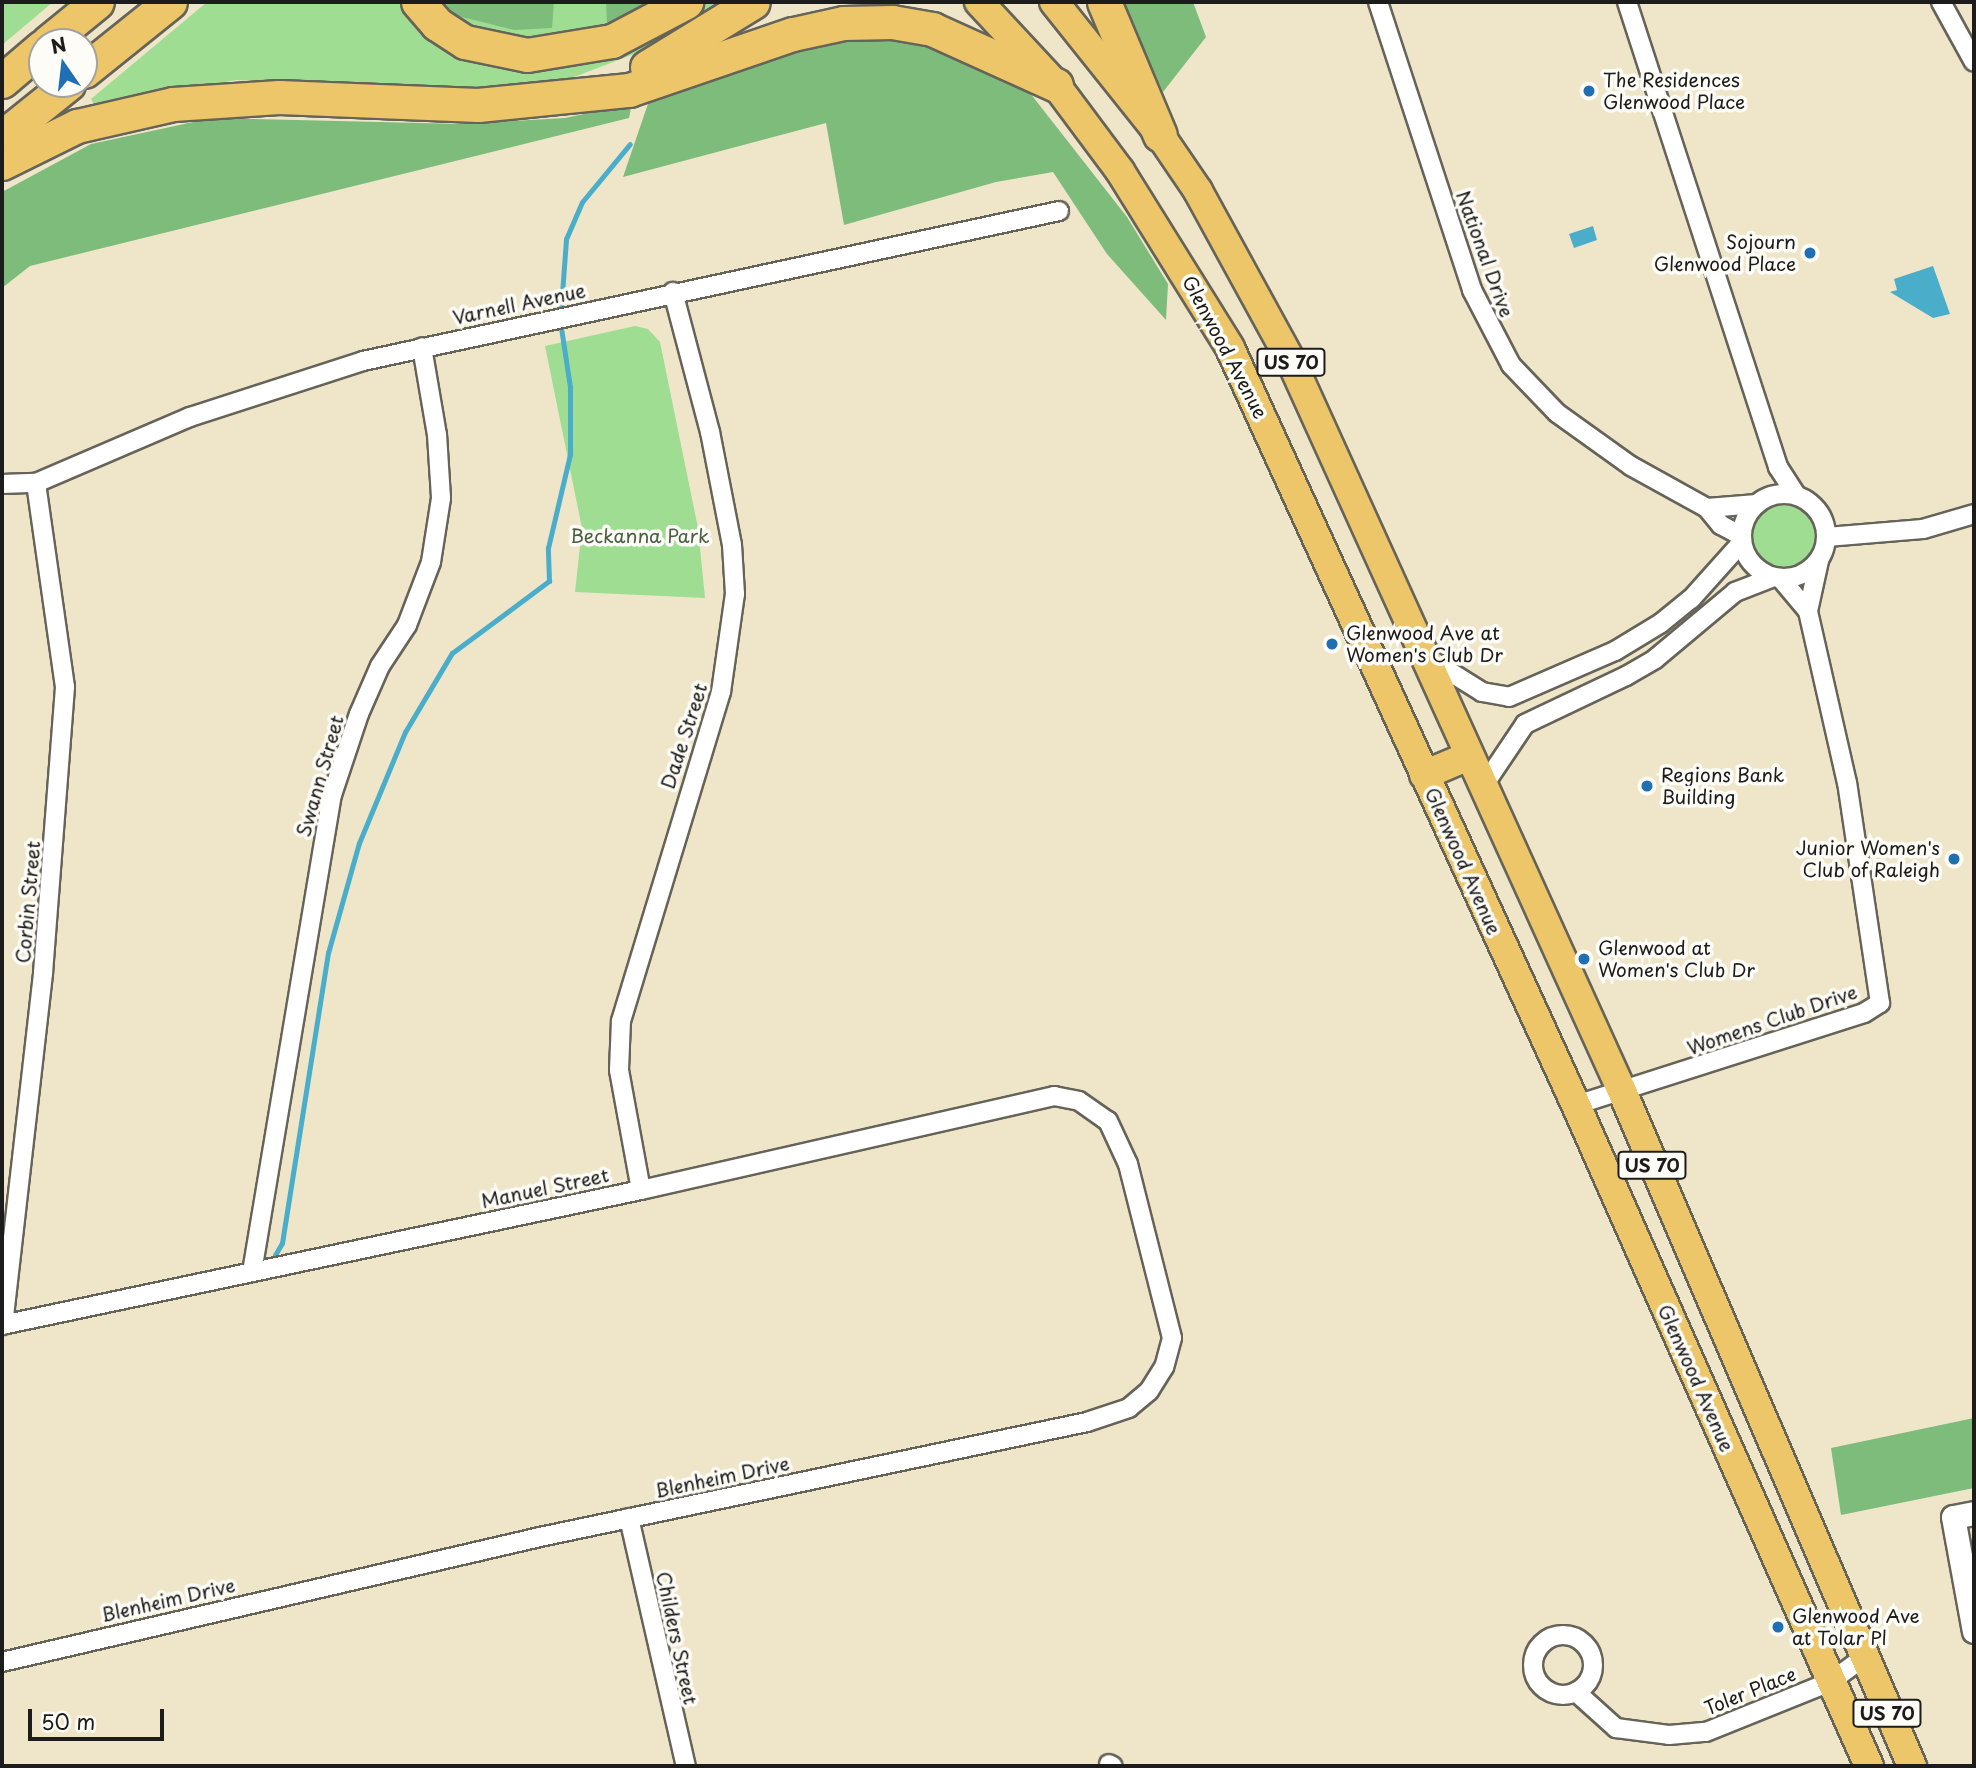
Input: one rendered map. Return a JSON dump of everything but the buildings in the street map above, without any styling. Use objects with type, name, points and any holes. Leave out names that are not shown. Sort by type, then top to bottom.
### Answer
[{"type":"highway","points":[[65,28],[97,2]]},
{"type":"highway","points":[[98,60],[170,2]]},
{"type":"highway","points":[[418,2],[437,23],[465,42],[527,55],[612,41],[685,2]]},
{"type":"highway","points":[[555,99],[651,65],[753,2]]},
{"type":"highway","points":[[1104,2],[1160,135]]},
{"type":"highway","points":[[2,163],[77,126],[173,103],[279,97],[398,105],[555,99],[629,90],[793,34],[870,22],[913,25],[950,35],[1056,85]]},
{"type":"highway","points":[[2,80],[28,59]]},
{"type":"highway","points":[[2,137],[51,98]]},
{"type":"main road","name":"Glenwood Avenue","points":[[979,2],[1056,85],[1139,199],[1230,348],[1576,1105],[1869,1766]]},
{"type":"main road","name":"US 70","points":[[1054,2],[1160,135],[1259,295],[1622,1091],[1862,1659],[1912,1766]]},
{"type":"main road","points":[[1424,775],[1469,756]]},
{"type":"street","name":"National Drive","points":[[1378,2],[1472,290],[1511,365],[1557,413],[1631,466],[1707,508],[1721,525],[1742,539]]},
{"type":"street","points":[[1484,785],[1525,724],[1636,670],[1735,592],[1777,578],[1802,575],[1819,561],[1827,537],[1819,511],[1796,495],[1778,467],[1627,2]]},
{"type":"street","points":[[1941,2],[1974,62]]},
{"type":"street","name":"Varnell Avenue","points":[[2,484],[36,483],[286,382],[422,347],[1059,211]]},
{"type":"street","name":"Dade Street","points":[[640,1190],[619,1070],[621,1021],[721,692],[735,594],[732,545],[710,432],[673,292]]},
{"type":"street","name":"Swann Street","points":[[252,1272],[332,795],[359,714],[380,666],[407,625],[432,562],[441,498],[437,435],[422,347]]},
{"type":"street","points":[[1423,655],[1482,692],[1509,697],[1615,651],[1661,624],[1691,599],[1742,539],[1778,467]]},
{"type":"street","name":"Corbin Street","points":[[2,1325],[43,972],[65,687],[36,483]]},
{"type":"street","points":[[1707,508],[1796,495]]},
{"type":"street","points":[[1827,537],[1923,529],[1974,514]]},
{"type":"street","points":[[1742,539],[1752,565],[1777,578]]},
{"type":"street","name":"Womens Club Drive","points":[[1576,1105],[1864,1013],[1880,1003],[1879,975],[1847,783],[1808,611],[1819,561]]},
{"type":"street","name":"Womens Club Drive","points":[[1777,578],[1808,611]]},
{"type":"street","name":"Manuel Street","points":[[2,1325],[640,1190],[1048,1097],[1079,1101],[1093,1111]]},
{"type":"street","name":"Blenheim Drive","points":[[2,1662],[629,1518],[1087,1422],[1129,1408],[1149,1391],[1164,1367],[1172,1338],[1128,1164],[1108,1122],[1093,1111]]},
{"type":"street","points":[[1963,1515],[1974,1632]]},
{"type":"street","name":"Childers Street","points":[[629,1518],[686,1766]]},
{"type":"street","name":"Toler Place","points":[[1576,1692],[1616,1728],[1669,1735],[1706,1732],[1830,1682],[1862,1659]]},
{"type":"green space","points":[[2,2],[53,2],[2,45]]},
{"type":"green space","points":[[207,2],[407,2],[520,64],[697,2],[728,2],[650,48],[574,77],[523,86],[471,91],[237,80],[94,104],[91,99],[98,98],[98,93]]},
{"type":"green space","points":[[431,2],[660,2],[609,28],[564,40],[499,41],[462,26]]},
{"type":"green space","points":[[445,2],[554,2],[552,28],[514,30],[454,15]]},
{"type":"green space","points":[[606,2],[655,2],[607,23]]},
{"type":"green space","points":[[1123,2],[1193,2],[1206,37],[1163,92]]},
{"type":"green space","points":[[867,29],[957,44],[1030,93],[1127,217],[1168,284],[1166,320],[1107,254],[1053,172],[996,182],[844,225],[826,123],[623,177],[652,92]]},
{"type":"green space","points":[[632,104],[629,118],[30,266],[2,288],[2,192],[91,144],[212,118],[463,124],[565,118]]},
{"type":"green space","name":"Beckanna Park","points":[[635,326],[648,329],[660,342],[698,528],[705,598],[575,592],[582,528],[545,346]]},
{"type":"green space","points":[[1777,505],[1789,505],[1806,514],[1813,525],[1813,549],[1806,560],[1789,569],[1777,569],[1765,564],[1756,555],[1751,543],[1751,531],[1756,519],[1765,510]]},
{"type":"green space","points":[[1974,1418],[1974,1488],[1841,1515],[1831,1448]]},
{"type":"water","points":[[1593,226],[1597,240],[1574,248],[1569,234]]},
{"type":"water","points":[[1933,266],[1950,314],[1933,318],[1890,292],[1897,290],[1894,279]]},
{"type":"waterway","points":[[275,1255],[282,1243],[328,953],[359,843],[405,732],[452,653],[549,581],[548,548],[570,454],[570,387],[560,321],[566,239],[582,202],[630,144]]},
{"type":"place","name":"The Residences Glenwood Place","points":[[1589,91]]},
{"type":"place","name":"Sojourn Glenwood Place","points":[[1810,253]]},
{"type":"place","name":"Glenwood Ave at Women's Club Dr","points":[[1332,644]]},
{"type":"place","name":"Regions Bank Building","points":[[1647,786]]},
{"type":"place","name":"Junior Women's Club of Raleigh","points":[[1954,859]]},
{"type":"place","name":"Glenwood at Women's Club Dr","points":[[1584,959]]},
{"type":"place","name":"Glenwood Ave at Tolar Pl","points":[[1778,1627]]}]
